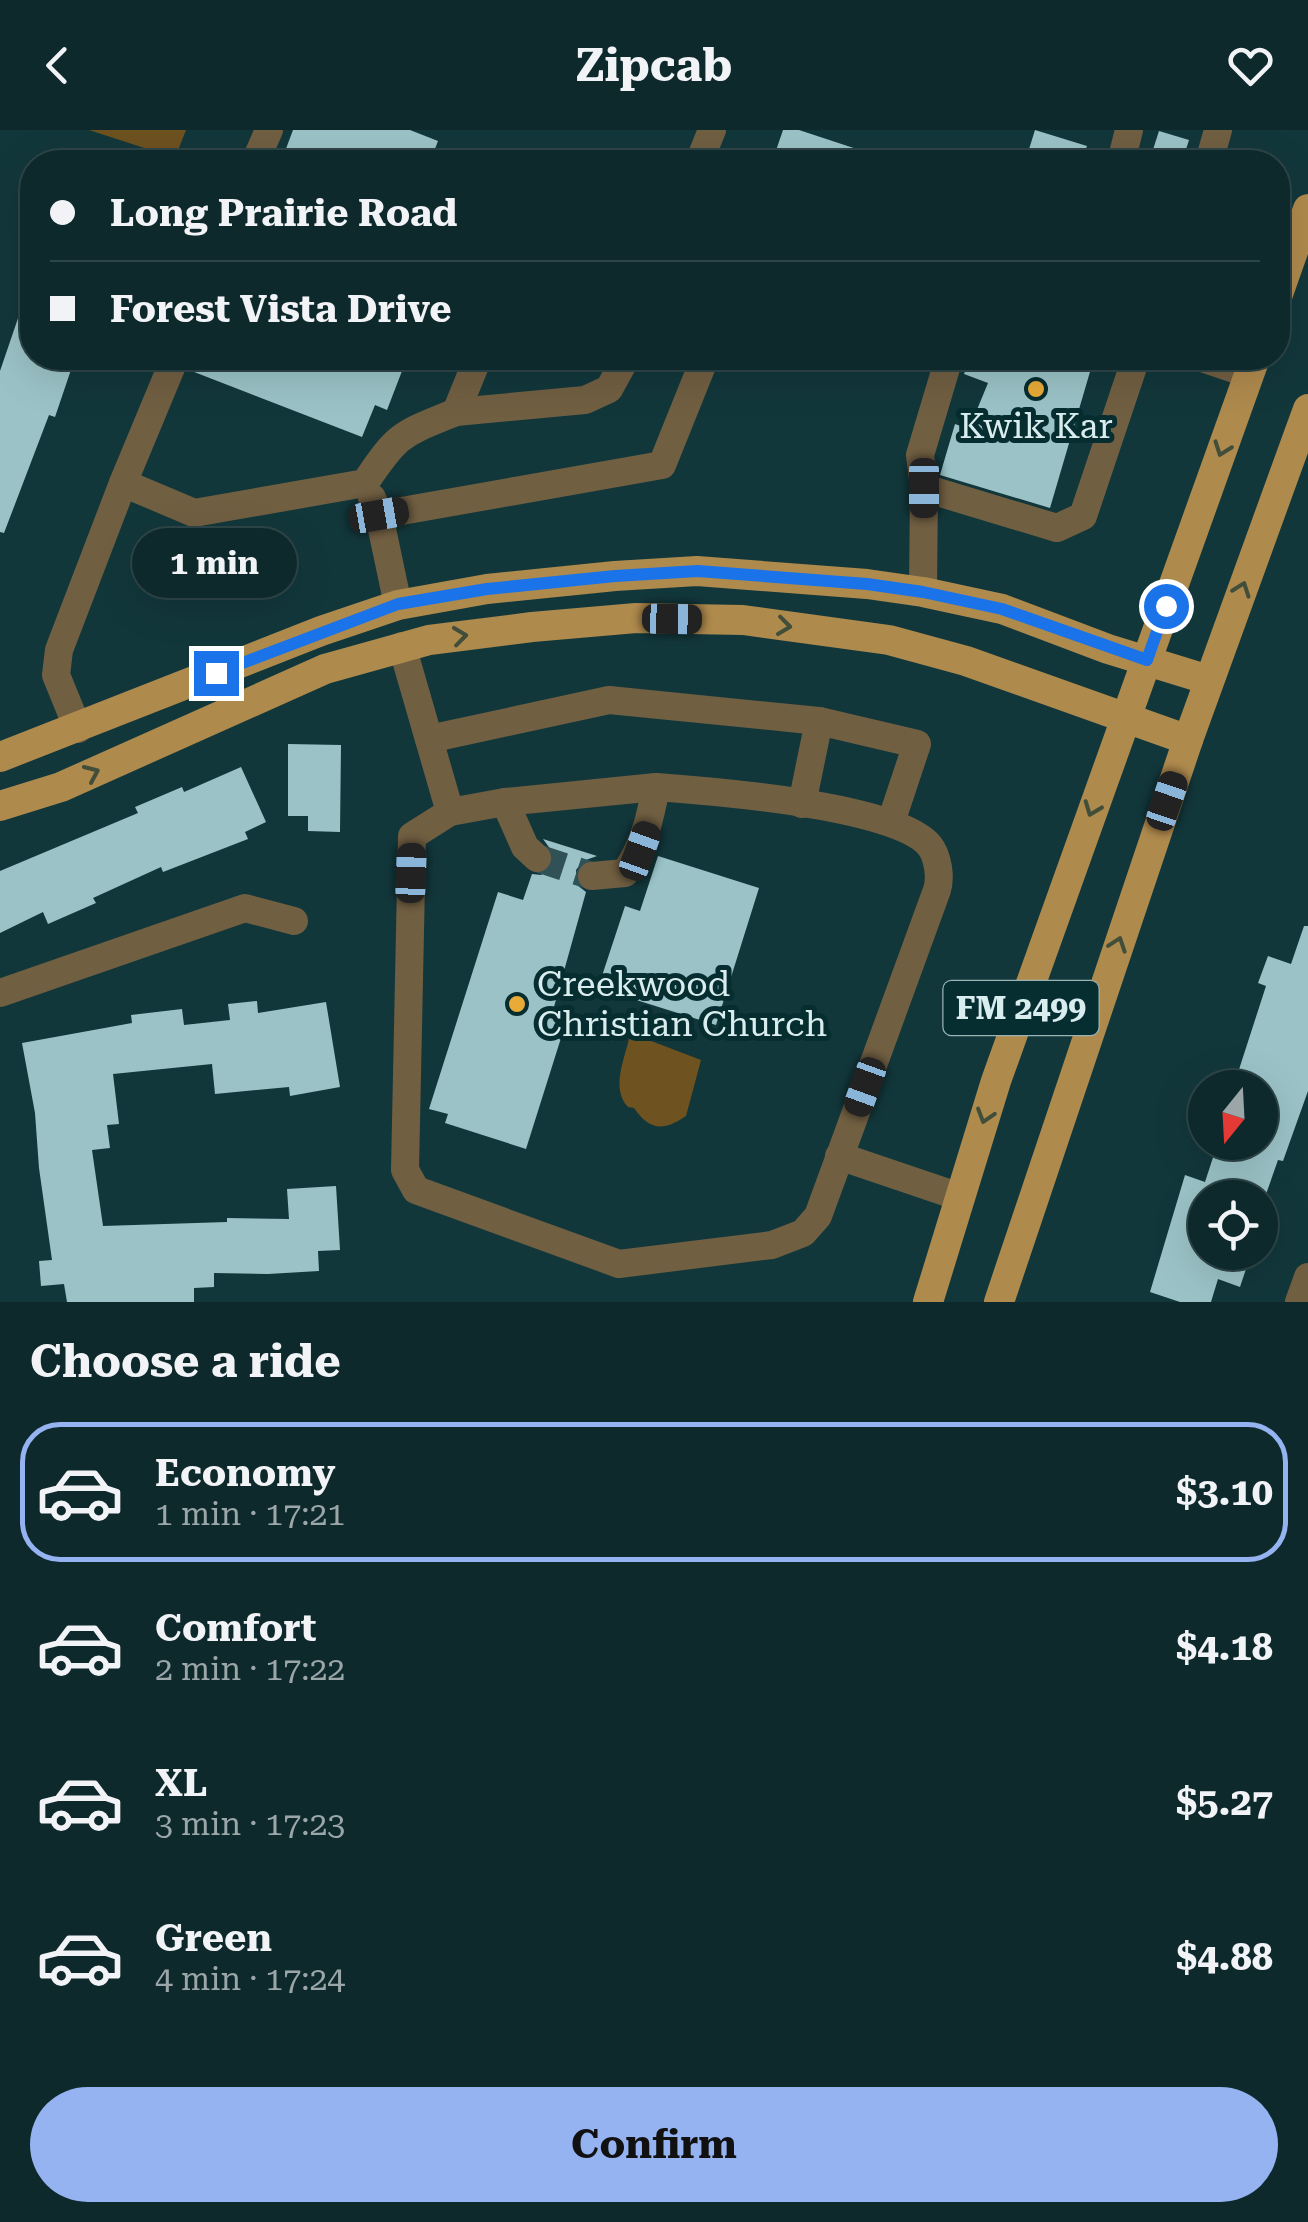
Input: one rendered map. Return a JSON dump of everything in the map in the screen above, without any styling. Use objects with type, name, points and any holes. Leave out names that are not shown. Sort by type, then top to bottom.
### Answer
[{"type":"main road","points":[[1290,260],[1308,209]]},
{"type":"main road","name":"FM 2499","points":[[928,1302],[996,1081],[1251,370]]},
{"type":"main road","name":"FM 2499","points":[[999,1302],[1188,740],[1308,409]]},
{"type":"main road","points":[[0,757],[398,604],[487,589],[615,576],[698,571],[923,592],[1002,609],[1209,680]]},
{"type":"main road","points":[[398,604],[402,646]]},
{"type":"main road","points":[[0,806],[61,787],[325,669],[402,646],[532,626],[636,618],[743,620],[889,640],[966,661],[1188,740]]},
{"type":"street","points":[[78,729],[56,676],[59,650],[170,370]]},
{"type":"street","points":[[456,412],[473,370]]},
{"type":"street","points":[[123,484],[194,513],[365,483],[390,445],[405,433],[456,412],[585,400],[609,390],[620,370]]},
{"type":"street","points":[[379,515],[662,465],[700,370]]},
{"type":"street","points":[[923,592],[924,488],[920,456],[945,370]]},
{"type":"street","points":[[924,488],[1057,528],[1083,516],[1132,370]]},
{"type":"street","points":[[365,483],[379,515],[398,604]]},
{"type":"street","points":[[402,646],[450,812]]},
{"type":"street","points":[[430,739],[610,700],[819,721],[917,744],[891,822]]},
{"type":"street","points":[[802,804],[819,721]]},
{"type":"street","points":[[592,876],[625,873],[648,830],[656,787]]},
{"type":"street","points":[[656,787],[753,794],[891,822],[929,846],[941,877],[818,1216],[802,1233],[788,1240],[619,1264],[416,1190],[404,1170],[412,836],[450,812],[505,802],[656,787]]},
{"type":"street","points":[[505,802],[525,847],[537,858]]},
{"type":"street","points":[[0,994],[245,908],[294,921]]},
{"type":"street","points":[[839,1156],[960,1197]]},
{"type":"street","points":[[1299,1302],[1308,1277]]},
{"type":"shaded area","points":[[89,130],[186,130],[178,150],[150,150]]},
{"type":"shaded area","points":[[629,1039],[646,1039],[701,1060],[686,1116],[658,1126],[628,1107],[620,1083]]},
{"type":"building","points":[[293,130],[410,130],[438,141],[435,150],[286,150]]},
{"type":"building","points":[[783,130],[799,130],[860,150],[776,150]]},
{"type":"building","points":[[1035,130],[1087,146],[1086,150],[1029,150]]},
{"type":"building","points":[[1159,131],[1189,140],[1186,150],[1153,150]]},
{"type":"building","points":[[20,312],[20,370],[71,370],[55,417],[49,415],[4,533],[0,532],[0,371]]},
{"type":"building","points":[[189,370],[402,370],[387,410],[375,405],[362,437]]},
{"type":"building","points":[[966,370],[1091,370],[1050,508],[940,475],[955,424],[969,429],[988,383],[964,374]]},
{"type":"building","points":[[288,744],[341,745],[340,832],[308,831],[308,816],[288,816]]},
{"type":"building","points":[[241,767],[266,822],[245,832],[248,839],[163,872],[161,867],[48,924],[43,912],[0,933],[0,871],[138,813],[135,807],[182,787],[184,792]]},
{"type":"building","points":[[543,839],[597,856],[583,861],[576,870],[577,885],[586,892],[552,1014],[567,1019],[526,1149],[445,1123],[448,1114],[429,1109],[498,892],[523,900],[532,874],[541,875],[550,869],[554,854]]},
{"type":"building","points":[[658,856],[759,888],[716,1025],[598,988],[625,906],[640,911]]},
{"type":"building","points":[[1304,926],[1308,926],[1308,1091],[1283,1161],[1278,1160],[1278,1070],[1239,1070],[1266,986],[1258,983],[1268,956],[1291,964]]},
{"type":"building","points":[[257,1001],[258,1013],[326,1002],[340,1087],[290,1096],[289,1087],[215,1094],[212,1064],[113,1074],[119,1124],[107,1125],[110,1148],[92,1150],[103,1226],[227,1222],[227,1218],[289,1219],[287,1189],[336,1186],[340,1250],[318,1251],[319,1271],[214,1273],[214,1287],[194,1288],[194,1302],[67,1302],[64,1284],[41,1286],[39,1261],[52,1260],[35,1113],[22,1043],[132,1023],[131,1015],[182,1009],[184,1025],[230,1020],[228,1004]]},
{"type":"building","points":[[1212,1160],[1278,1160],[1271,1180],[1206,1180]]},
{"type":"building","points":[[1185,1175],[1199,1180],[1188,1180],[1188,1270],[1246,1270],[1240,1287],[1218,1279],[1211,1302],[1180,1302],[1150,1292]]},
{"type":"tunnel","points":[[537,858],[592,876]]},
{"type":"place","name":"Kwik Kar","points":[[1036,389]]},
{"type":"place","name":"Creekwood Christian Church","points":[[517,1004]]},
{"type":"route","points":[[216,673],[398,604],[487,589],[615,576],[698,571],[923,592],[1002,609],[1147,660],[1166,606]]}]
